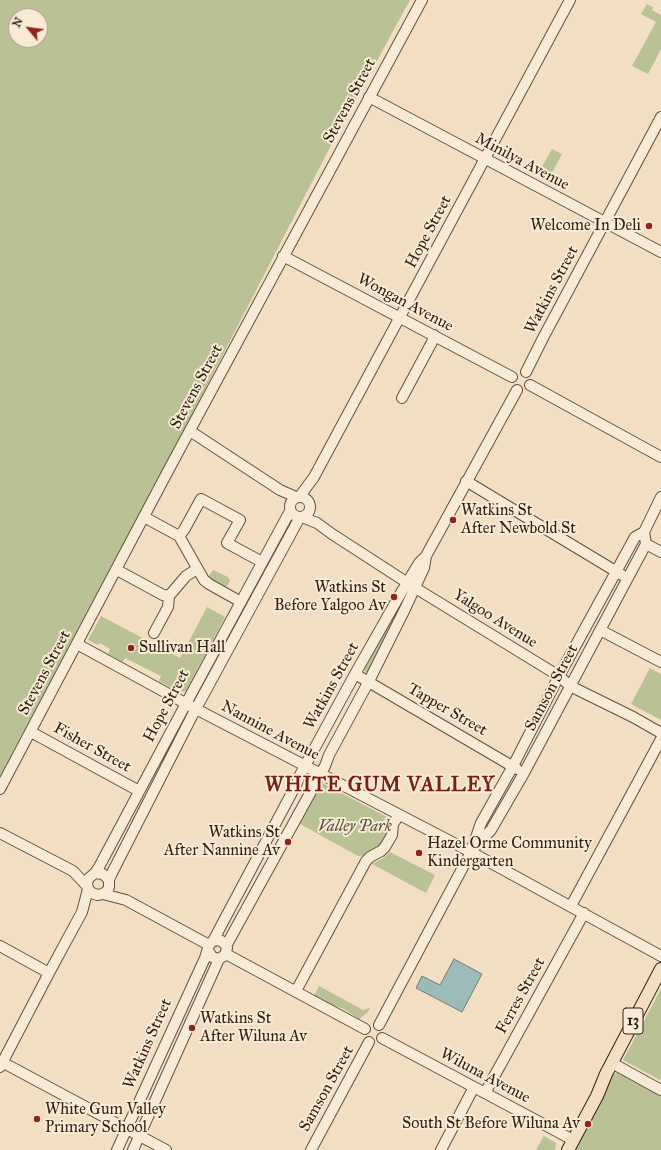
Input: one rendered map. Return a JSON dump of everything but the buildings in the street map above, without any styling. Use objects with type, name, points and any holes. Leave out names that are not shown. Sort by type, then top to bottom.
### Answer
[{"type":"main road","name":"13","points":[[561,1150],[570,1143],[591,1094],[606,1074],[661,969]]},
{"type":"street","name":"Stevens Street","points":[[0,789],[283,256],[422,0]]},
{"type":"street","name":"Hope Street","points":[[109,882],[314,477],[570,0]]},
{"type":"street","name":"Minilya Avenue","points":[[369,97],[484,160],[661,252]]},
{"type":"street","name":"Watkins Street","points":[[526,372],[661,117]]},
{"type":"street","name":"Wongan Avenue","points":[[283,256],[512,377]]},
{"type":"street","points":[[402,398],[432,342],[434,335]]},
{"type":"street","points":[[516,372],[526,372],[530,376],[530,385],[523,390],[517,390],[513,386],[512,377],[516,372]]},
{"type":"street","points":[[530,385],[661,457]]},
{"type":"street","name":"Watkins Street","points":[[117,1150],[210,945],[355,674],[411,585],[424,568],[426,556],[517,390]]},
{"type":"street","name":"Yalgoo Avenue","points":[[190,431],[280,490],[300,506],[317,523],[332,534],[411,585],[559,676],[570,686],[633,717],[661,733]]},
{"type":"street","points":[[466,481],[627,578]]},
{"type":"street","name":"Samson Street","points":[[379,1025],[471,852],[481,823],[559,676],[635,537],[644,532],[661,497]]},
{"type":"street","points":[[179,536],[184,530],[200,499],[240,520],[227,543],[262,562]]},
{"type":"street","name":"Hope Street","points":[[93,874],[99,867],[262,562],[300,506]]},
{"type":"street","points":[[144,517],[179,536],[204,580],[241,602]]},
{"type":"street","points":[[644,532],[646,544],[661,552]]},
{"type":"street","name":"Samson Street","points":[[471,852],[491,830],[524,773],[646,544]]},
{"type":"street","points":[[154,634],[168,607],[169,596],[186,576],[197,569]]},
{"type":"street","points":[[116,570],[163,595],[169,596]]},
{"type":"street","name":"Watkins Street","points":[[133,1150],[224,953],[369,681],[411,585]]},
{"type":"street","points":[[600,630],[661,662]]},
{"type":"street","name":"Nannine Avenue","points":[[77,644],[186,704],[471,852],[661,956]]},
{"type":"street","name":"Tapper Street","points":[[355,674],[524,773]]},
{"type":"street","name":"Fisher Street","points":[[31,732],[139,791]]},
{"type":"street","points":[[571,906],[661,739]]},
{"type":"street","points":[[296,991],[366,860],[386,847],[392,835],[393,824],[399,815]]},
{"type":"street","points":[[0,833],[73,871],[103,874],[126,900]]},
{"type":"street","points":[[73,871],[92,893],[126,900],[210,945]]},
{"type":"street","points":[[93,874],[87,882],[88,887],[82,912],[1,1064],[127,1128],[166,1150]]},
{"type":"street","points":[[82,912],[100,895],[108,890],[109,882]]},
{"type":"street","name":"Ferres Street","points":[[485,1093],[584,914]]},
{"type":"street","points":[[210,945],[218,940],[222,941],[224,953]]},
{"type":"street","points":[[210,945],[212,957],[224,953],[365,1029]]},
{"type":"street","points":[[0,946],[49,973]]},
{"type":"street","points":[[371,1024],[379,1025],[383,1031],[382,1038],[376,1042],[369,1042],[364,1037],[365,1029],[371,1024]]},
{"type":"street","name":"Wiluna Avenue","points":[[382,1038],[485,1093],[570,1143]]},
{"type":"street","name":"Samson Street","points":[[311,1150],[369,1042]]},
{"type":"street","points":[[612,1063],[661,1090]]},
{"type":"street","points":[[441,1150],[474,1088]]},
{"type":"green space","points":[[0,0],[410,0],[327,153],[109,575],[0,779]]},
{"type":"green space","points":[[647,4],[653,7],[652,10],[661,15],[661,49],[648,74],[632,66],[656,22],[641,14]]},
{"type":"green space","points":[[552,149],[562,154],[549,178],[539,172]]},
{"type":"green space","points":[[290,520],[293,521],[202,695],[198,692]]},
{"type":"green space","points":[[213,570],[228,577],[230,581],[226,588],[224,589],[208,577]]},
{"type":"green space","points":[[405,592],[408,593],[370,672],[366,672],[363,670]]},
{"type":"green space","points":[[207,607],[225,617],[186,691],[179,692],[159,681],[161,676],[125,658],[123,662],[108,654],[110,649],[100,643],[98,645],[88,640],[101,616],[180,658]]},
{"type":"green space","points":[[650,668],[661,674],[661,720],[631,704]]},
{"type":"green space","name":"Valley Park","points":[[322,783],[389,818],[389,831],[384,843],[366,855],[358,856],[300,824]]},
{"type":"green space","points":[[390,852],[435,875],[426,893],[372,864],[382,859]]},
{"type":"green space","points":[[319,986],[363,1010],[370,1009],[359,1019],[344,1009],[329,1004],[314,996]]},
{"type":"green space","points":[[661,989],[661,1078],[660,1080],[623,1060]]},
{"type":"green space","points":[[618,1072],[661,1093],[661,1150],[572,1150],[613,1075]]},
{"type":"green space","points":[[544,1136],[556,1143],[555,1150],[536,1150]]},
{"type":"water","points":[[454,959],[482,974],[462,1012],[416,988],[422,976],[440,985]]},
{"type":"place","name":"Welcome In Deli","points":[[649,226]]},
{"type":"place","name":"Watkins St After Newbold St","points":[[453,520]]},
{"type":"place","name":"Watkins St Before Yalgoo Av","points":[[394,597]]},
{"type":"place","name":"Sullivan Hall","points":[[131,648]]},
{"type":"place","name":"Watkins St After Nannine Av","points":[[288,842]]},
{"type":"place","name":"Hazel Orme Community Kindergarten","points":[[419,853]]},
{"type":"place","name":"Watkins St After Wiluna Av","points":[[192,1028]]},
{"type":"place","name":"White Gum Valley Primary School","points":[[37,1119]]},
{"type":"place","name":"South St Before Wiluna Av","points":[[588,1124]]},
{"type":"district","name":"WHITE GUM VALLEY","points":[[380,786]]}]
